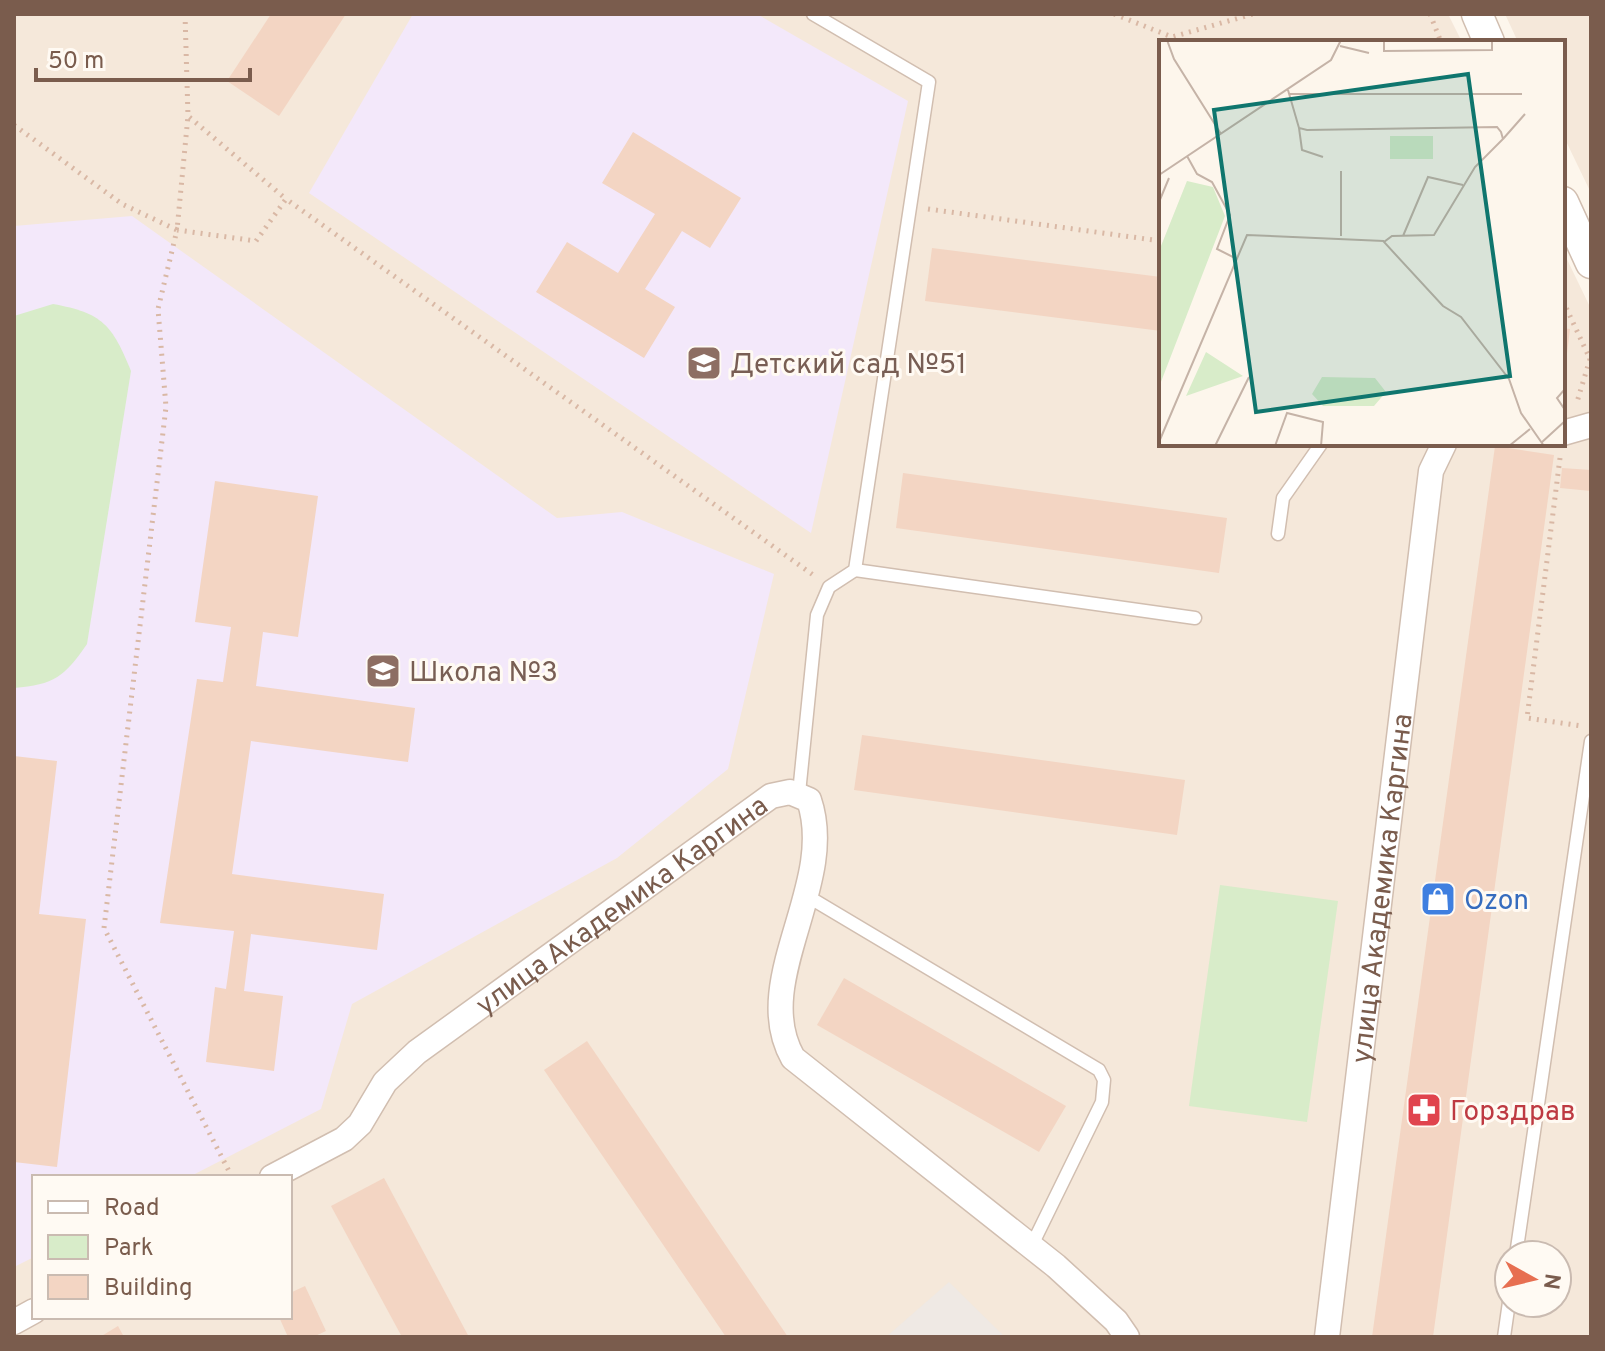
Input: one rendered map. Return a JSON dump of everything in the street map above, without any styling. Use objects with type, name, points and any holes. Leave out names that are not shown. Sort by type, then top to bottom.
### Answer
[{"type":"street","points":[[1565,206],[1591,263]]},
{"type":"street","points":[[1565,433],[1591,425]]},
{"type":"street","name":"улица Академика Каргина","points":[[1327,1337],[1431,471],[1443,446]]},
{"type":"street","name":"улица Академика Каргина","points":[[276,1175],[344,1139],[360,1124],[385,1082],[429,1042],[771,796],[799,793],[809,800],[815,837],[807,896],[779,1001],[779,1029],[793,1058],[1031,1247],[1116,1321],[1127,1337]]},
{"type":"street","points":[[14,1322],[32,1312]]},
{"type":"lane","points":[[813,14],[929,82],[855,570]]},
{"type":"lane","points":[[1278,534],[1283,498],[1320,446]]},
{"type":"lane","points":[[799,793],[817,615],[829,587],[855,570],[1195,618]]},
{"type":"lane","points":[[1518,1239],[1591,741]]},
{"type":"lane","points":[[807,896],[1099,1070],[1104,1080],[1102,1102],[1031,1247]]},
{"type":"path","points":[[185,14],[188,116],[177,230],[158,309],[166,407],[104,928],[231,1175]]},
{"type":"path","points":[[1114,14],[1172,37],[1253,14]]},
{"type":"path","points":[[1430,14],[1440,40]]},
{"type":"path","points":[[188,116],[286,199],[829,587]]},
{"type":"path","points":[[14,125],[122,204],[177,230],[256,241],[286,199]]},
{"type":"path","points":[[910,206],[1159,241]]},
{"type":"path","points":[[1565,305],[1590,359],[1565,433]]},
{"type":"path","points":[[1562,446],[1527,718],[1591,727]]},
{"type":"shaded area","points":[[14,14],[1448,14],[1461,40],[1159,40],[1159,446],[1565,446],[1565,255],[1591,309],[1591,1337],[14,1337]]},
{"type":"shaded area","name":"Детский сад №51","points":[[413,14],[757,14],[908,101],[811,533],[309,193]]},
{"type":"shaded area","points":[[1505,14],[1591,14],[1591,193],[1565,139],[1565,40],[1517,40]]},
{"type":"shaded area","name":"Школа №3","points":[[132,216],[557,518],[622,512],[774,574],[728,769],[617,858],[352,1004],[321,1109],[193,1175],[32,1175],[32,1258],[14,1267],[14,226]]},
{"type":"shaded area","points":[[949,1282],[1005,1337],[886,1337]]},
{"type":"green space","points":[[53,304],[84,312],[104,324],[118,342],[131,371],[87,644],[57,677],[14,688],[14,316]]},
{"type":"green space","points":[[1220,885],[1338,901],[1307,1122],[1189,1106]]},
{"type":"building","points":[[271,14],[346,14],[279,116],[227,81]]},
{"type":"building","points":[[633,132],[741,198],[710,248],[682,231],[645,289],[675,307],[644,358],[536,292],[567,242],[618,273],[655,214],[602,183]]},
{"type":"building","points":[[932,248],[1159,277],[1159,331],[925,301]]},
{"type":"building","points":[[1565,328],[1570,329],[1565,370]]},
{"type":"building","points":[[1495,446],[1554,455],[1433,1337],[1372,1337]]},
{"type":"building","points":[[1562,468],[1591,470],[1591,491],[1560,488]]},
{"type":"building","points":[[903,473],[1227,518],[1219,573],[896,528]]},
{"type":"building","points":[[215,481],[318,496],[298,637],[263,632],[256,686],[415,708],[408,762],[251,741],[232,874],[384,894],[377,950],[251,934],[244,991],[283,996],[274,1071],[206,1062],[215,987],[226,989],[234,931],[160,923],[197,679],[223,682],[231,627],[195,622]]},
{"type":"building","points":[[862,735],[1185,780],[1177,835],[854,790]]},
{"type":"building","points":[[14,756],[57,761],[39,914],[86,919],[57,1167],[14,1162]]},
{"type":"building","points":[[844,978],[1066,1106],[1039,1152],[817,1025]]},
{"type":"building","points":[[587,1041],[788,1337],[726,1337],[544,1070]]},
{"type":"building","points":[[384,1178],[469,1337],[402,1337],[331,1206]]},
{"type":"building","points":[[305,1286],[326,1331],[313,1337],[288,1337],[280,1319],[292,1319],[292,1292]]},
{"type":"building","points":[[118,1326],[124,1337],[100,1337]]},
{"type":"place","name":"Детский сад №51","points":[[704,363]]},
{"type":"place","name":"Школа №3","points":[[383,671]]},
{"type":"place","name":"Ozon","points":[[1438,899]]},
{"type":"place","name":"Горздрав","points":[[1424,1110]]}]
